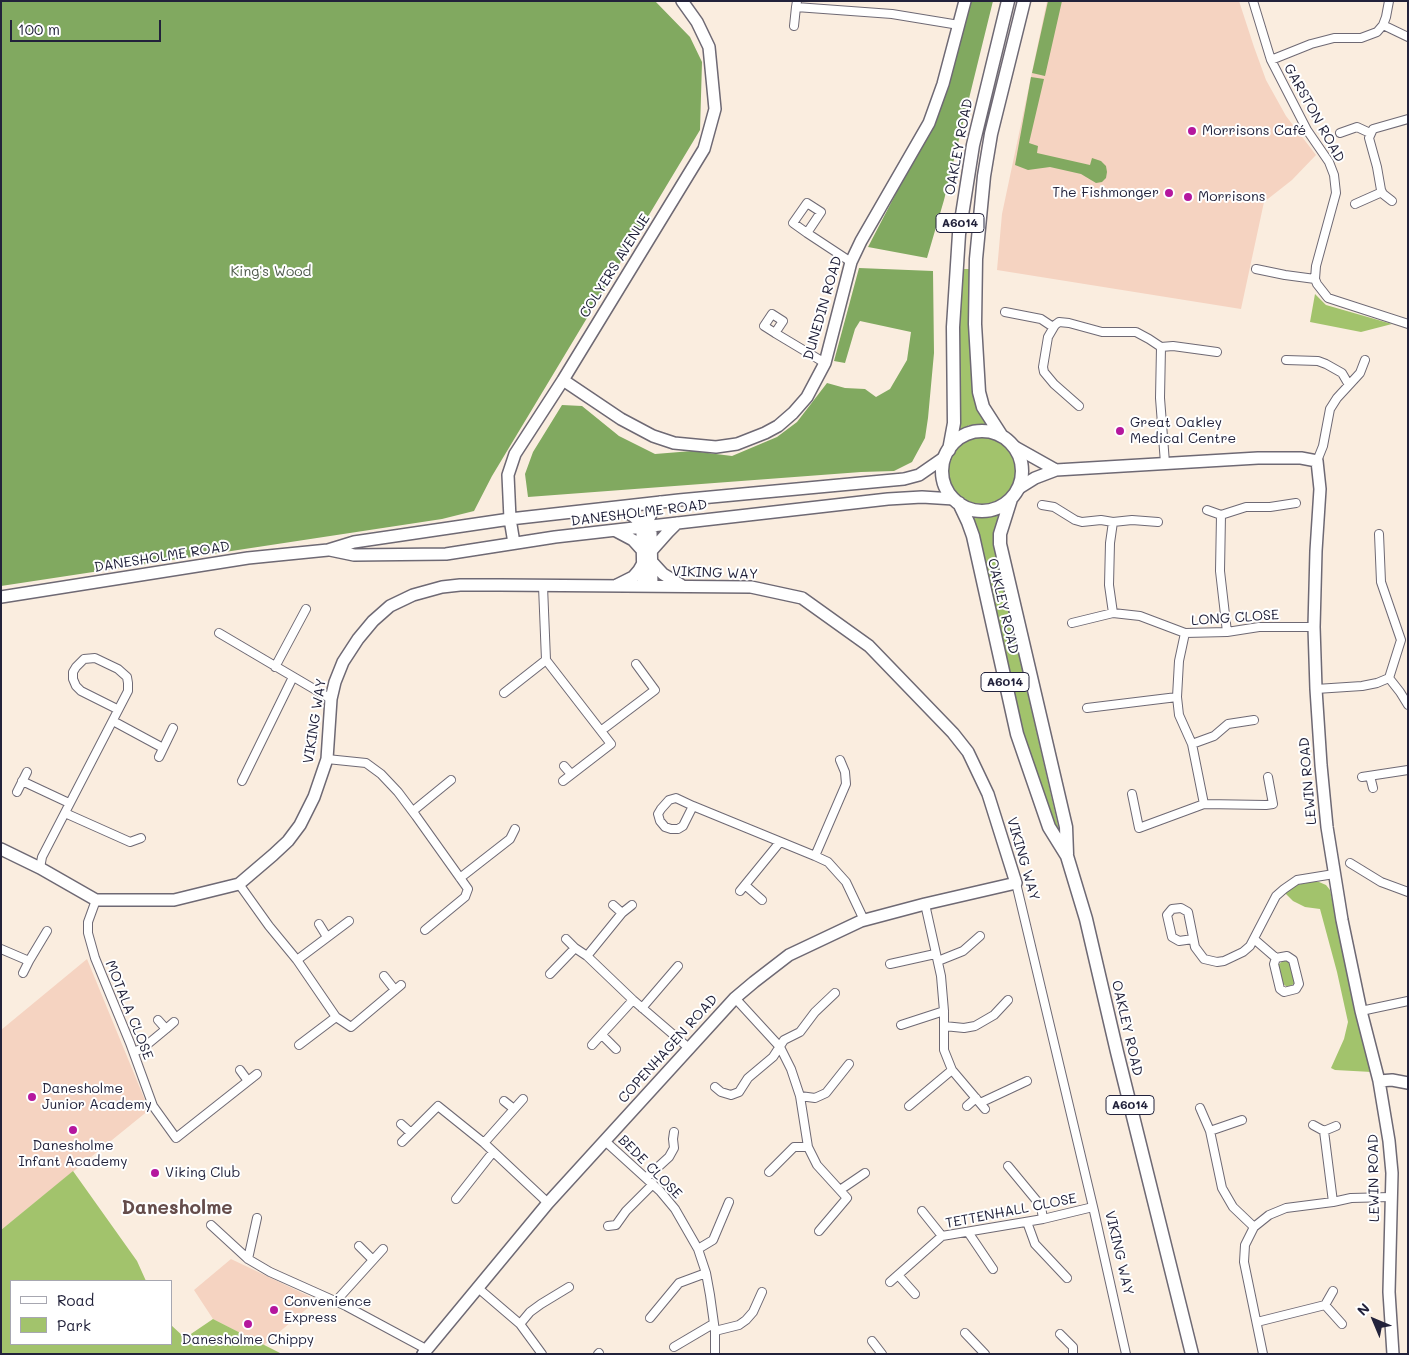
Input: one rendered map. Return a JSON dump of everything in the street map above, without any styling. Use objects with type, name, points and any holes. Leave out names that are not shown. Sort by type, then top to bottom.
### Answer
[{"type":"main road","name":"OAKLEY ROAD","points":[[947,453],[954,422],[953,327],[959,234],[973,145],[1008,1]]},
{"type":"main road","name":"A6014","points":[[1001,435],[984,407],[979,392],[975,324],[976,259],[984,176],[991,134],[1024,1]]},
{"type":"main road","points":[[978,431],[1001,435],[1015,447],[1020,456],[1022,478],[1015,493],[1002,506],[986,510],[969,508],[957,501],[947,490],[943,479],[943,468],[947,453],[956,440],[966,434],[978,431]]},
{"type":"main road","name":"OAKLEY ROAD","points":[[1015,493],[1000,534],[1000,544],[1066,827],[1067,856],[1086,919],[1192,1354]]},
{"type":"main road","name":"OAKLEY ROAD","points":[[957,501],[973,536],[1017,734],[1049,827],[1067,856]]},
{"type":"street","name":"COLYERS AVENUE","points":[[514,543],[510,518],[508,475],[515,454],[563,380],[704,149],[715,109],[708,47],[697,22],[682,1]]},
{"type":"street","name":"DUNEDIN ROAD","points":[[563,380],[621,419],[652,436],[674,443],[716,448],[737,444],[778,426],[793,414],[807,396],[825,363],[851,262],[861,241],[929,123],[943,84],[965,1]]},
{"type":"street","name":"GARSTON ROAD","points":[[1253,1],[1271,60],[1308,130],[1329,162],[1334,175],[1336,193],[1316,266],[1315,279]]},
{"type":"street","points":[[1271,60],[1311,44],[1334,38],[1361,38],[1377,32],[1383,25],[1389,1]]},
{"type":"street","points":[[794,26],[797,4],[892,14],[959,26]]},
{"type":"street","points":[[1383,25],[1408,37]]},
{"type":"street","points":[[1392,201],[1382,192],[1370,144],[1370,133],[1377,127],[1408,118]]},
{"type":"street","points":[[1340,133],[1358,127],[1370,133]]},
{"type":"street","points":[[1355,204],[1382,192]]},
{"type":"street","points":[[807,233],[851,262]]},
{"type":"street","points":[[1256,269],[1315,279],[1320,290],[1328,298],[1408,324]]},
{"type":"street","points":[[1005,312],[1041,319],[1053,327]]},
{"type":"street","points":[[1079,406],[1054,384],[1044,372],[1043,367],[1048,337],[1053,327],[1059,322],[1081,326],[1097,332],[1136,332],[1160,347],[1173,346],[1217,352]]},
{"type":"street","points":[[775,333],[825,363]]},
{"type":"street","points":[[1160,347],[1160,398],[1165,463]]},
{"type":"street","points":[[1286,360],[1318,361],[1326,364],[1342,373],[1349,385]]},
{"type":"street","points":[[1015,493],[1035,478],[1056,470],[1258,458],[1301,458],[1318,461],[1330,409],[1337,398],[1360,374],[1365,360]]},
{"type":"street","points":[[1015,447],[1056,470]]},
{"type":"street","name":"DANESHOLME ROAD","points":[[1,597],[248,558],[328,550],[354,542],[510,518],[904,479],[919,475],[947,453]]},
{"type":"street","name":"LEWIN ROAD","points":[[1318,461],[1320,489],[1316,542],[1314,627],[1322,784],[1334,874],[1344,929],[1361,1011],[1379,1082],[1389,1141],[1391,1197],[1389,1292],[1393,1354]]},
{"type":"street","name":"DANESHOLME ROAD","points":[[328,550],[354,555],[446,554],[514,543],[888,499],[922,497],[957,501]]},
{"type":"street","points":[[645,527],[651,514],[660,502]]},
{"type":"street","points":[[1207,510],[1221,515],[1246,507],[1270,507],[1296,503]]},
{"type":"street","points":[[1042,506],[1054,508],[1082,522],[1101,520],[1113,522],[1132,520],[1158,522]]},
{"type":"street","points":[[618,507],[633,516],[650,532],[647,556],[647,586]]},
{"type":"street","points":[[1221,515],[1220,571],[1227,632]]},
{"type":"street","points":[[1113,522],[1109,577],[1114,613]]},
{"type":"street","points":[[616,586],[639,570],[647,556],[677,523]]},
{"type":"street","points":[[616,531],[632,540],[663,574],[684,587]]},
{"type":"street","points":[[1316,689],[1362,686],[1389,678],[1401,640],[1381,582],[1379,534]]},
{"type":"street","name":"VIKING WAY","points":[[1,849],[40,868],[96,900],[174,900],[239,884],[273,856],[300,825],[314,797],[327,759],[331,699],[343,662],[358,639],[374,621],[390,606],[413,595],[442,587],[460,585],[647,586],[751,587],[802,598],[869,646],[953,733],[968,752],[988,794],[1016,883],[1126,1354]]},
{"type":"street","points":[[543,586],[546,660],[611,744],[563,780]]},
{"type":"street","points":[[274,668],[306,608]]},
{"type":"street","name":"LONG CLOSE","points":[[1072,623],[1114,613],[1140,616],[1185,633],[1227,632],[1259,627],[1314,627]]},
{"type":"street","points":[[219,633],[274,668],[331,699]]},
{"type":"street","points":[[1185,633],[1179,660],[1176,697],[1179,715],[1192,744],[1204,804]]},
{"type":"street","points":[[40,868],[42,857],[128,691],[127,677],[118,669],[95,658],[89,657],[80,662],[73,672],[76,686],[81,691],[117,710]]},
{"type":"street","points":[[504,693],[546,660]]},
{"type":"street","points":[[602,730],[655,690],[636,664]]},
{"type":"street","points":[[242,781],[293,677]]},
{"type":"street","points":[[1389,678],[1408,705]]},
{"type":"street","points":[[1087,708],[1176,697]]},
{"type":"street","points":[[1192,744],[1214,736],[1228,724],[1254,720]]},
{"type":"street","points":[[113,722],[164,748]]},
{"type":"street","points":[[159,757],[173,728]]},
{"type":"street","points":[[327,759],[366,763],[381,774],[413,811],[468,889],[465,897],[425,930]]},
{"type":"street","points":[[816,856],[846,784],[845,772],[840,760]]},
{"type":"street","points":[[564,766],[571,774]]},
{"type":"street","points":[[1373,788],[1366,776],[1408,770]]},
{"type":"street","points":[[17,792],[27,772]]},
{"type":"street","points":[[1132,794],[1139,828],[1204,804],[1273,804],[1268,777]]},
{"type":"street","points":[[413,811],[451,780]]},
{"type":"street","points":[[22,781],[69,803]]},
{"type":"street","points":[[693,806],[683,826],[678,829],[665,827],[660,821],[658,814],[669,800],[676,798],[816,856],[828,862],[846,882],[864,920]]},
{"type":"street","points":[[65,813],[130,842],[141,838]]},
{"type":"street","points":[[460,878],[510,839],[515,829]]},
{"type":"street","points":[[762,900],[742,888],[780,842]]},
{"type":"street","points":[[1350,863],[1381,882],[1408,892]]},
{"type":"street","points":[[1193,939],[1179,941],[1172,937],[1167,917],[1174,908],[1181,908],[1188,912],[1193,939],[1199,954],[1204,959],[1216,962],[1233,958],[1243,952],[1254,939],[1276,896],[1284,889],[1297,880],[1334,874]]},
{"type":"street","name":"COPENHAGEN ROAD","points":[[425,1351],[548,1202],[735,998],[789,955],[864,920],[1016,883]]},
{"type":"street","points":[[239,884],[269,926],[297,960],[336,1017],[351,1027],[398,987],[384,976]]},
{"type":"street","name":"MOTALA CLOSE","points":[[96,900],[88,922],[88,933],[95,958],[154,1106],[176,1138],[257,1074]]},
{"type":"street","points":[[925,904],[941,976],[944,1011],[944,1050],[952,1070],[980,1103]]},
{"type":"street","points":[[613,905],[622,913]]},
{"type":"street","points":[[587,956],[622,913],[632,905]]},
{"type":"street","points":[[297,960],[349,921]]},
{"type":"street","points":[[319,924],[328,937]]},
{"type":"street","points":[[23,973],[47,931]]},
{"type":"street","points":[[890,964],[964,951],[980,936]]},
{"type":"street","points":[[566,939],[587,956],[642,1008],[690,1048]]},
{"type":"street","points":[[1254,939],[1276,958]]},
{"type":"street","points":[[550,974],[575,948]]},
{"type":"street","points":[[1,949],[29,961]]},
{"type":"street","points":[[1287,956],[1293,960],[1299,984],[1296,989],[1284,992],[1280,989],[1274,964],[1276,958],[1287,956]]},
{"type":"street","points":[[642,1008],[678,966]]},
{"type":"street","points":[[714,1087],[730,1095],[739,1092],[748,1078],[772,1057],[784,1040],[800,1032],[814,1012],[835,993]]},
{"type":"street","points":[[735,998],[780,1047],[791,1069],[800,1096],[808,1147],[817,1165],[847,1198],[819,1231]]},
{"type":"street","points":[[592,1045],[633,1000]]},
{"type":"street","points":[[944,1026],[964,1028],[975,1026],[994,1015],[1008,1000]]},
{"type":"street","points":[[1361,1011],[1408,1001]]},
{"type":"street","points":[[901,1025],[944,1011]]},
{"type":"street","points":[[299,1045],[336,1017]]},
{"type":"street","points":[[158,1020],[166,1030]]},
{"type":"street","points":[[134,1052],[143,1048],[174,1022]]},
{"type":"street","points":[[602,1034],[616,1049]]},
{"type":"street","points":[[800,1096],[815,1098],[826,1093],[849,1064]]},
{"type":"street","points":[[240,1070],[248,1081]]},
{"type":"street","points":[[908,1106],[952,1070]]},
{"type":"street","points":[[1379,1082],[1392,1080],[1408,1083]]},
{"type":"street","points":[[967,1106],[980,1103],[1026,1081]]},
{"type":"street","points":[[484,1144],[523,1099]]},
{"type":"street","points":[[504,1101],[514,1109]]},
{"type":"street","points":[[402,1142],[438,1106],[484,1144],[548,1202]]},
{"type":"street","points":[[1200,1108],[1210,1131],[1222,1188],[1233,1207],[1254,1227]]},
{"type":"street","points":[[1210,1131],[1242,1120]]},
{"type":"street","points":[[401,1124],[410,1133]]},
{"type":"street","points":[[1313,1125],[1324,1131]]},
{"type":"street","points":[[1324,1131],[1336,1126]]},
{"type":"street","points":[[1324,1131],[1333,1202]]},
{"type":"street","points":[[646,1178],[669,1157],[674,1148],[674,1132]]},
{"type":"street","name":"BEDE CLOSE","points":[[605,1141],[653,1184],[675,1209],[698,1249],[706,1273],[714,1327],[715,1354]]},
{"type":"street","points":[[769,1172],[794,1147],[808,1147]]},
{"type":"street","points":[[456,1200],[493,1152]]},
{"type":"street","points":[[1008,1166],[1041,1206],[1043,1219]]},
{"type":"street","points":[[840,1190],[865,1173]]},
{"type":"street","points":[[608,1226],[616,1225],[626,1211],[653,1184]]},
{"type":"street","points":[[1263,1354],[1244,1262],[1245,1245],[1254,1227],[1269,1214],[1286,1208],[1351,1198],[1391,1197]]},
{"type":"street","points":[[698,1249],[713,1240],[729,1202]]},
{"type":"street","name":"TETTENHALL CLOSE","points":[[890,1282],[942,1236],[1043,1219],[1093,1207]]},
{"type":"street","points":[[922,1211],[942,1236]]},
{"type":"street","points":[[248,1259],[257,1218]]},
{"type":"street","points":[[1027,1222],[1035,1244],[1067,1278]]},
{"type":"street","points":[[211,1226],[248,1259],[270,1272],[336,1301],[425,1351]]},
{"type":"street","points":[[968,1232],[993,1269]]},
{"type":"street","points":[[359,1246],[373,1260]]},
{"type":"street","points":[[336,1301],[383,1249]]},
{"type":"street","points":[[650,1318],[679,1283],[706,1273]]},
{"type":"street","points":[[898,1275],[915,1294]]},
{"type":"street","points":[[520,1324],[530,1312],[569,1287]]},
{"type":"street","points":[[478,1288],[520,1324],[542,1354]]},
{"type":"street","points":[[1257,1322],[1325,1305],[1333,1291]]},
{"type":"street","points":[[674,1347],[714,1327],[739,1325],[753,1312],[762,1292]]},
{"type":"street","points":[[1325,1305],[1342,1324]]},
{"type":"street","points":[[965,1333],[985,1354]]},
{"type":"street","points":[[1060,1334],[1073,1347],[1073,1354]]},
{"type":"street","points":[[872,1341],[882,1354]]},
{"type":"shaded area","points":[[1047,1],[1239,1],[1266,80],[1286,116],[1316,155],[1292,180],[1264,202],[1241,309],[997,270],[1002,214]]},
{"type":"shaded area","points":[[87,959],[149,1110],[1,1230],[1,1030]]},
{"type":"shaded area","points":[[231,1259],[317,1300],[264,1345],[213,1319],[194,1290]]},
{"type":"green space","name":"King's Wood","points":[[1,1],[655,1],[690,37],[702,62],[700,130],[492,476],[474,511],[442,519],[1,586]]},
{"type":"green space","points":[[968,1],[993,1],[944,200],[927,258],[868,247],[904,178]]},
{"type":"green space","points":[[1048,1],[1062,1],[1045,76],[1032,73]]},
{"type":"green space","points":[[1031,77],[1044,79],[1029,143],[1038,146],[1037,153],[1090,165],[1092,158],[1101,161],[1106,166],[1107,172],[1106,178],[1102,182],[1096,183],[1081,174],[1050,167],[1028,170],[1015,165]]},
{"type":"green space","points":[[859,268],[933,271],[934,353],[928,418],[925,438],[912,462],[894,471],[528,497],[525,474],[533,452],[562,405],[582,406],[619,436],[655,454],[692,451],[732,456],[777,437],[797,422],[827,383],[845,388],[865,389],[876,397],[890,389],[907,360],[911,332],[860,321],[855,329],[845,363],[834,361]]},
{"type":"green space","points":[[960,269],[970,269],[988,425],[969,425],[960,432],[961,397],[957,339]]},
{"type":"green space","points":[[1315,294],[1326,305],[1392,324],[1361,332],[1310,322]]},
{"type":"green space","points":[[989,436],[1001,442],[1010,451],[1016,463],[1014,483],[1006,494],[989,504],[975,504],[958,494],[950,483],[948,463],[958,446],[969,438]]},
{"type":"green space","points":[[999,512],[993,542],[1062,843],[1035,774],[1018,715],[971,516],[982,516]]},
{"type":"green space","points":[[1312,882],[1326,885],[1330,890],[1356,1012],[1372,1072],[1335,1070],[1331,1068],[1344,1039],[1348,1022],[1337,972],[1320,909],[1305,907],[1293,901],[1285,893],[1296,885]]},
{"type":"green space","points":[[1284,960],[1290,962],[1295,980],[1294,984],[1287,987],[1282,983],[1278,965]]},
{"type":"green space","points":[[73,1171],[137,1261],[146,1280],[10,1280],[10,1345],[172,1345],[172,1326],[185,1338],[213,1319],[282,1354],[1,1354],[1,1230]]},
{"type":"place","name":"Morrisons Café","points":[[1192,131]]},
{"type":"place","name":"The Fishmonger","points":[[1169,193]]},
{"type":"place","name":"Morrisons","points":[[1188,197]]},
{"type":"place","name":"Great Oakley Medical Centre","points":[[1120,431]]},
{"type":"place","name":"Danesholme Junior Academy","points":[[32,1097]]},
{"type":"place","name":"Danesholme Infant Academy","points":[[73,1130]]},
{"type":"place","name":"Viking Club","points":[[155,1173]]},
{"type":"place","name":"Convenience Express","points":[[274,1310]]},
{"type":"place","name":"Danesholme Chippy","points":[[248,1324]]},
{"type":"district","name":"Danesholme","points":[[177,1208]]}]
